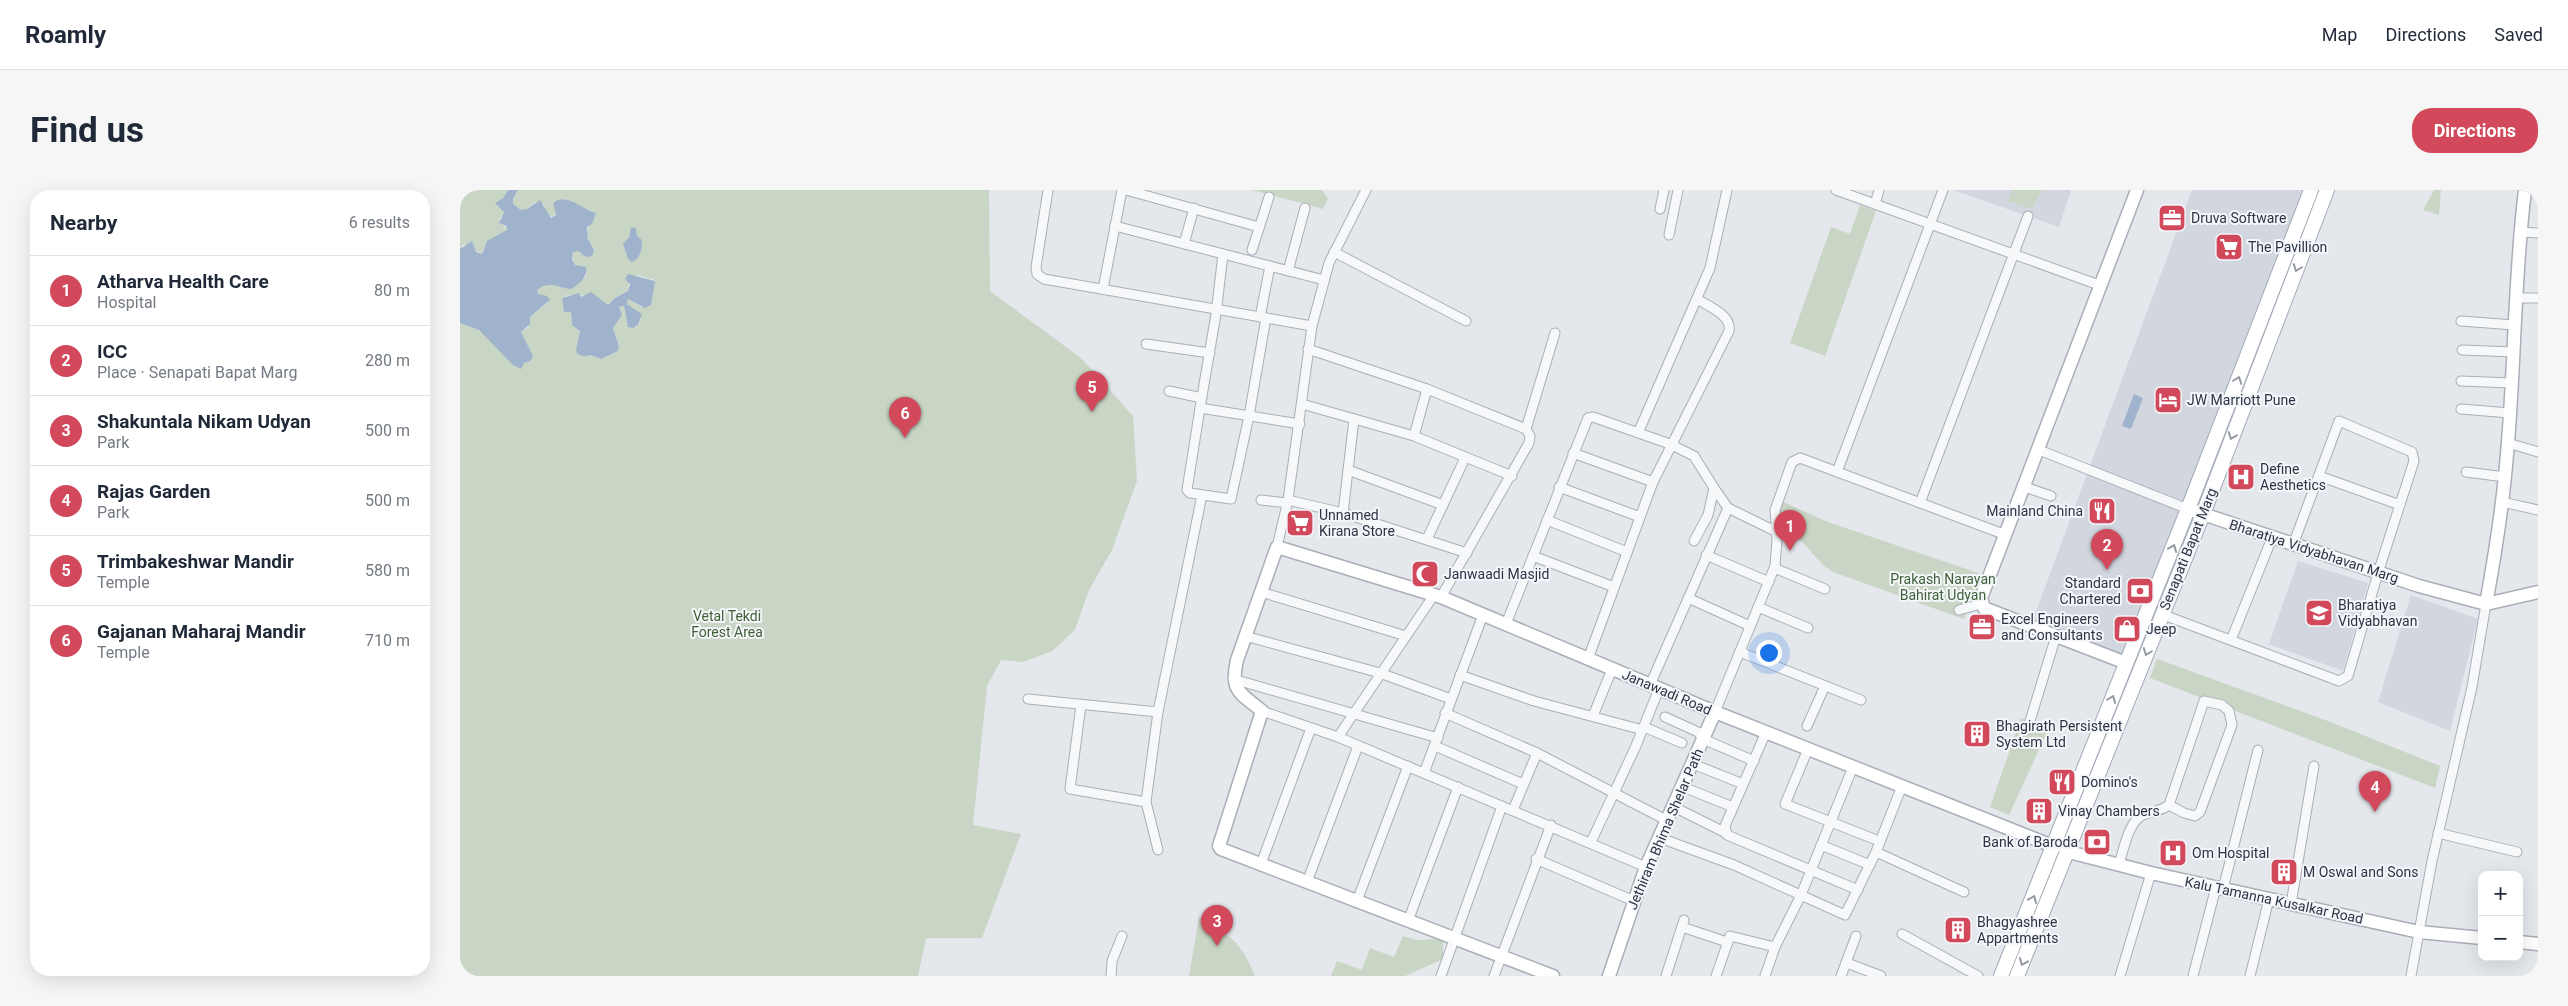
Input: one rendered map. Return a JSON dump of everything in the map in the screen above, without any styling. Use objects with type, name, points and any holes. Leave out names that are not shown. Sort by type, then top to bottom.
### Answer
[{"type":"main road","name":"Senapati Bapat Marg","points":[[2001,976],[2188,509],[2311,190]]},
{"type":"main road","name":"Senapati Bapat Marg","points":[[2017,976],[2069,852],[2203,514],[2327,190]]},
{"type":"main road","points":[[2054,847],[2069,852]]},
{"type":"street","points":[[1048,190],[1036,267],[1037,274],[1044,278],[1312,326]]},
{"type":"street","points":[[1103,289],[1124,190],[1259,227]]},
{"type":"street","points":[[1366,190],[1334,252],[1324,280],[1308,349],[1300,424],[1288,501],[1277,547],[1245,636],[1232,679],[1238,691],[1262,711],[1338,737],[1591,842],[1646,867]]},
{"type":"street","points":[[1660,209],[1664,190]]},
{"type":"street","points":[[1669,236],[1678,190]]},
{"type":"street","points":[[1638,433],[1710,268],[1727,190]]},
{"type":"street","points":[[1836,190],[2099,285]]},
{"type":"street","points":[[1875,204],[1879,190]]},
{"type":"street","points":[[1837,472],[1943,190]]},
{"type":"street","points":[[2126,664],[1984,608],[1981,604],[1981,598],[2040,450],[2099,285],[2137,190]]},
{"type":"street","points":[[2411,976],[2438,833],[2472,687],[2502,502],[2510,413],[2519,232],[2525,190]]},
{"type":"street","points":[[1252,250],[1269,197]]},
{"type":"street","points":[[1184,244],[1194,208]]},
{"type":"street","points":[[1288,271],[1305,208]]},
{"type":"street","points":[[1920,503],[2028,216]]},
{"type":"street","points":[[1115,226],[1324,280]]},
{"type":"street","points":[[2519,232],[2538,233]]},
{"type":"street","points":[[1334,252],[1466,321]]},
{"type":"street","points":[[1223,254],[1217,308],[1187,490],[1190,493],[1231,499],[1249,416],[1270,266]]},
{"type":"street","points":[[2516,298],[2538,298]]},
{"type":"street","points":[[1588,659],[1653,482],[1670,444],[1730,327],[1725,317],[1697,299]]},
{"type":"street","points":[[2461,321],[2514,324]]},
{"type":"street","points":[[1526,429],[1556,333]]},
{"type":"street","points":[[1146,344],[1210,353]]},
{"type":"street","points":[[1308,349],[1427,389],[1526,429],[1530,436],[1529,443],[1512,476],[1467,553],[1438,596],[1380,673],[1338,737]]},
{"type":"street","points":[[2462,350],[2513,352]]},
{"type":"street","points":[[2461,380],[2511,383]]},
{"type":"street","points":[[1414,436],[1427,389]]},
{"type":"street","points":[[1170,391],[1202,398]]},
{"type":"street","points":[[1302,404],[1414,436],[1512,476]]},
{"type":"street","points":[[1200,408],[1300,424]]},
{"type":"street","points":[[2461,409],[2510,413]]},
{"type":"street","points":[[1506,624],[1588,418],[1593,417],[1670,444],[1694,456],[1728,508],[1777,532]]},
{"type":"street","points":[[1343,513],[1354,419]]},
{"type":"street","points":[[2169,617],[2339,681],[2344,680],[2348,676],[2378,572],[2414,461],[2412,452],[2339,421],[2293,545]]},
{"type":"street","points":[[2508,443],[2538,452]]},
{"type":"street","name":"Bharatiya Vidyabhavan Marg","points":[[2040,450],[2188,509],[2293,545],[2486,604],[2538,592]]},
{"type":"street","points":[[1573,453],[1653,482]]},
{"type":"street","points":[[1427,538],[1465,458]]},
{"type":"street","points":[[1715,712],[1774,568],[1777,532],[1775,510],[1792,462],[1800,458],[2006,535]]},
{"type":"street","points":[[1348,470],[1443,505]]},
{"type":"street","points":[[2466,472],[2504,477]]},
{"type":"street","points":[[2319,476],[2400,505]]},
{"type":"street","points":[[1560,487],[1640,517]]},
{"type":"street","points":[[2025,487],[2052,496]]},
{"type":"street","points":[[1694,540],[1708,515],[1714,488]]},
{"type":"street","points":[[1158,850],[1146,802],[1158,712],[1202,495]]},
{"type":"street","points":[[1261,500],[1288,501],[1343,513],[1427,538],[1467,553]]},
{"type":"street","points":[[2502,502],[2538,510]]},
{"type":"street","points":[[1591,842],[1615,793],[1643,728],[1655,687],[1688,598],[1728,508]]},
{"type":"street","points":[[1547,520],[1627,552]]},
{"type":"street","points":[[2231,640],[2272,538]]},
{"type":"street","name":"Janawadi Road","points":[[1277,547],[1438,596],[1715,712],[2054,847]]},
{"type":"street","points":[[1706,555],[1769,582]]},
{"type":"street","points":[[1533,556],[1614,587]]},
{"type":"street","points":[[1774,568],[1825,589]]},
{"type":"street","points":[[1261,592],[1406,636]]},
{"type":"street","points":[[1688,598],[1750,626]]},
{"type":"street","points":[[1960,610],[1981,604]]},
{"type":"street","points":[[1758,607],[1808,628]]},
{"type":"street","points":[[1424,773],[1483,614]]},
{"type":"street","points":[[1245,636],[1380,673],[1451,699]]},
{"type":"street","points":[[2030,720],[2056,636]]},
{"type":"street","points":[[1740,652],[1861,700]]},
{"type":"street","points":[[1593,716],[1612,669]]},
{"type":"street","points":[[1460,675],[1534,701],[1643,728],[1682,744]]},
{"type":"street","points":[[1232,679],[1354,714],[1436,742],[1523,784]]},
{"type":"street","points":[[1807,726],[1824,686]]},
{"type":"street","points":[[1028,699],[1158,712]]},
{"type":"street","points":[[2119,864],[2134,822],[2143,815],[2163,810],[2169,804],[2204,701],[2222,705],[2230,711],[2232,724],[2200,812],[2195,816],[2184,813],[2169,804]]},
{"type":"street","points":[[1081,704],[1070,789],[1146,802]]},
{"type":"street","points":[[1262,711],[1219,846],[1221,849],[1546,975]]},
{"type":"street","name":"Jethiram Bhima Shelar Path","points":[[1609,976],[1646,867],[1715,712]]},
{"type":"street","points":[[1446,713],[1537,752],[1668,820]]},
{"type":"street","points":[[1665,717],[1698,732],[1704,738],[1754,761]]},
{"type":"street","points":[[1261,864],[1311,728]]},
{"type":"street","points":[[1726,833],[1725,826],[1766,732]]},
{"type":"street","points":[[1307,882],[1358,746]]},
{"type":"street","points":[[1808,749],[1785,804],[1874,839]]},
{"type":"street","points":[[2192,976],[2258,750]]},
{"type":"street","points":[[1512,810],[1537,752]]},
{"type":"street","points":[[1693,764],[1743,784]]},
{"type":"street","points":[[1357,901],[1408,766]]},
{"type":"street","points":[[2292,904],[2314,766]]},
{"type":"street","points":[[1765,976],[1775,947],[1801,895],[1853,767]]},
{"type":"street","points":[[1660,838],[1734,865],[1845,915],[1876,852],[1902,786]]},
{"type":"street","points":[[1408,921],[1458,787]]},
{"type":"street","points":[[1683,787],[1733,807]]},
{"type":"street","points":[[1441,976],[1502,806]]},
{"type":"street","points":[[1674,807],[1726,833],[1858,890]]},
{"type":"street","points":[[1494,976],[1550,825]]},
{"type":"street","points":[[2438,833],[2517,852]]},
{"type":"street","points":[[1821,845],[1870,865]]},
{"type":"street","points":[[1876,852],[1964,892]]},
{"type":"street","name":"Kalu Tamanna Kusalkar Road","points":[[2069,852],[2151,873],[2419,932],[2478,938]]},
{"type":"street","points":[[1536,859],[1634,901]]},
{"type":"street","points":[[2120,976],[2151,873]]},
{"type":"street","points":[[2250,976],[2269,899]]},
{"type":"street","points":[[1666,976],[1683,924],[1727,942]]},
{"type":"street","points":[[1902,934],[1978,976]]},
{"type":"street","points":[[1111,976],[1112,961],[1122,936]]},
{"type":"street","points":[[1716,976],[1728,938],[1733,936],[1775,947]]},
{"type":"street","points":[[1841,976],[1856,936]]},
{"type":"street","points":[[2523,942],[2538,944]]},
{"type":"street","points":[[1847,963],[1881,976]]},
{"type":"shaded area","points":[[1953,190],[2071,190],[2059,227]]},
{"type":"shaded area","points":[[2192,190],[2304,190],[2126,657],[2033,620]]},
{"type":"shaded area","name":"Bharatiya Vidyabhavan","points":[[2298,561],[2368,583],[2343,671],[2269,644]]},
{"type":"shaded area","points":[[2411,595],[2478,619],[2450,731],[2378,702]]},
{"type":"green space","points":[[460,190],[508,190],[503,198],[498,201],[504,212],[499,220],[507,230],[488,242],[482,254],[464,244],[460,249]]},
{"type":"green space","name":"Vetal Tekdi Forest Area","points":[[518,190],[989,190],[990,291],[1081,358],[1133,416],[1137,481],[1112,550],[1089,590],[1075,630],[1052,651],[1023,662],[1001,660],[987,686],[973,825],[1021,834],[982,938],[926,938],[918,976],[460,976],[460,323],[479,330],[524,363],[528,361],[531,353],[521,332],[528,327],[530,317],[549,302],[538,294],[537,290],[550,284],[564,288],[576,286],[580,280],[586,277],[587,269],[575,265],[572,256],[575,252],[578,251],[581,254],[593,248],[588,238],[588,230],[590,222],[596,213],[565,199],[553,203],[556,210],[554,217],[547,216],[544,204],[535,202],[527,209],[521,210],[513,204]],"holes":[[[636,233],[641,251],[636,260],[625,250],[629,236]],[[637,275],[655,280],[651,301],[642,307],[628,299],[627,304],[636,310],[641,319],[637,327],[628,327],[624,306],[619,307],[621,313],[613,327],[619,346],[618,351],[601,359],[591,355],[588,356],[577,344],[580,331],[572,324],[571,312],[563,308],[562,298],[569,295],[595,296],[608,305],[615,298],[628,291],[629,282]]]},
{"type":"green space","points":[[1252,190],[1322,190],[1328,199],[1323,209]]},
{"type":"green space","points":[[2013,190],[2042,190],[2032,209],[2008,201]]},
{"type":"green space","points":[[2434,190],[2441,190],[2439,215],[2423,210]]},
{"type":"green space","points":[[1860,205],[1876,211],[1825,356],[1790,343],[1831,227],[1850,234]]},
{"type":"green space","name":"Prakash Narayan Bahirat Udyan","points":[[1781,501],[1828,522],[1981,574],[1964,619],[1833,572],[1823,565],[1776,513]]},
{"type":"green space","points":[[2157,659],[2328,721],[2440,766],[2435,788],[2150,678]]},
{"type":"green space","points":[[2021,718],[2049,728],[2009,815],[1990,807]]},
{"type":"green space","points":[[1199,917],[1233,940],[1245,955],[1255,976],[1189,976]]},
{"type":"green space","points":[[1403,936],[1416,940],[1443,939],[1443,959],[1405,976],[1331,976],[1337,961],[1362,970],[1370,948],[1394,957]]},
{"type":"water","points":[[508,190],[518,190],[513,199],[513,204],[521,210],[527,209],[540,200],[551,218],[556,215],[553,203],[564,199],[596,213],[592,224],[587,227],[588,239],[594,250],[592,256],[586,257],[578,251],[573,253],[572,259],[575,265],[586,267],[587,270],[583,280],[571,289],[546,285],[537,290],[538,294],[547,296],[550,300],[530,317],[530,324],[521,332],[533,356],[530,361],[524,363],[521,369],[513,365],[479,330],[460,323],[460,249],[472,241],[476,252],[482,254],[487,241],[507,230],[506,226],[499,223],[504,212],[495,203],[503,198]]},
{"type":"water","points":[[631,227],[636,228],[637,236],[641,239],[642,246],[639,256],[632,262],[628,259],[623,244],[629,237]]},
{"type":"water","points":[[628,274],[655,281],[651,305],[645,308],[628,299],[627,304],[642,314],[638,325],[633,328],[628,327],[624,306],[619,307],[622,315],[613,328],[619,346],[618,351],[601,359],[591,355],[580,355],[576,350],[580,331],[572,325],[571,312],[564,312],[562,298],[579,293],[581,297],[591,292],[608,305],[615,298],[628,291],[630,284],[625,279]]},
{"type":"water","points":[[2134,394],[2143,398],[2131,429],[2122,426]]},
{"type":"place","name":"Druva Software","points":[[2172,218]]},
{"type":"place","name":"The Pavillion","points":[[2229,247]]},
{"type":"place","name":"JW Marriott Pune","points":[[2168,400]]},
{"type":"place","name":"Trimbakeshwar Mandir","points":[[1092,412]]},
{"type":"place","name":"Gajanan Maharaj Mandir","points":[[905,438]]},
{"type":"place","name":"Define Aesthetics","points":[[2241,477]]},
{"type":"place","name":"Mainland China","points":[[2102,511]]},
{"type":"place","name":"Unnamed Kirana Store","points":[[1300,523]]},
{"type":"place","name":"Atharva Health Care","points":[[1790,551]]},
{"type":"place","name":"ICC","points":[[2107,570]]},
{"type":"place","name":"Janwaadi Masjid","points":[[1425,574]]},
{"type":"place","name":"Standard Chartered","points":[[2140,591]]},
{"type":"place","name":"Bharatiya Vidyabhavan","points":[[2319,613]]},
{"type":"place","name":"Excel Engineers and Consultants","points":[[1982,627]]},
{"type":"place","name":"Jeep","points":[[2127,629]]},
{"type":"place","name":"Bhagirath Persistent System Ltd","points":[[1977,734]]},
{"type":"place","name":"Domino's","points":[[2062,782]]},
{"type":"place","name":"Vinay Chambers","points":[[2039,811]]},
{"type":"place","name":"Rajas Garden","points":[[2375,812]]},
{"type":"place","name":"Bank of Baroda","points":[[2097,842]]},
{"type":"place","name":"Om Hospital","points":[[2173,853]]},
{"type":"place","name":"M Oswal and Sons","points":[[2284,872]]},
{"type":"place","name":"Bhagyashree Appartments","points":[[1958,930]]},
{"type":"place","name":"Shakuntala Nikam Udyan","points":[[1217,946]]}]
